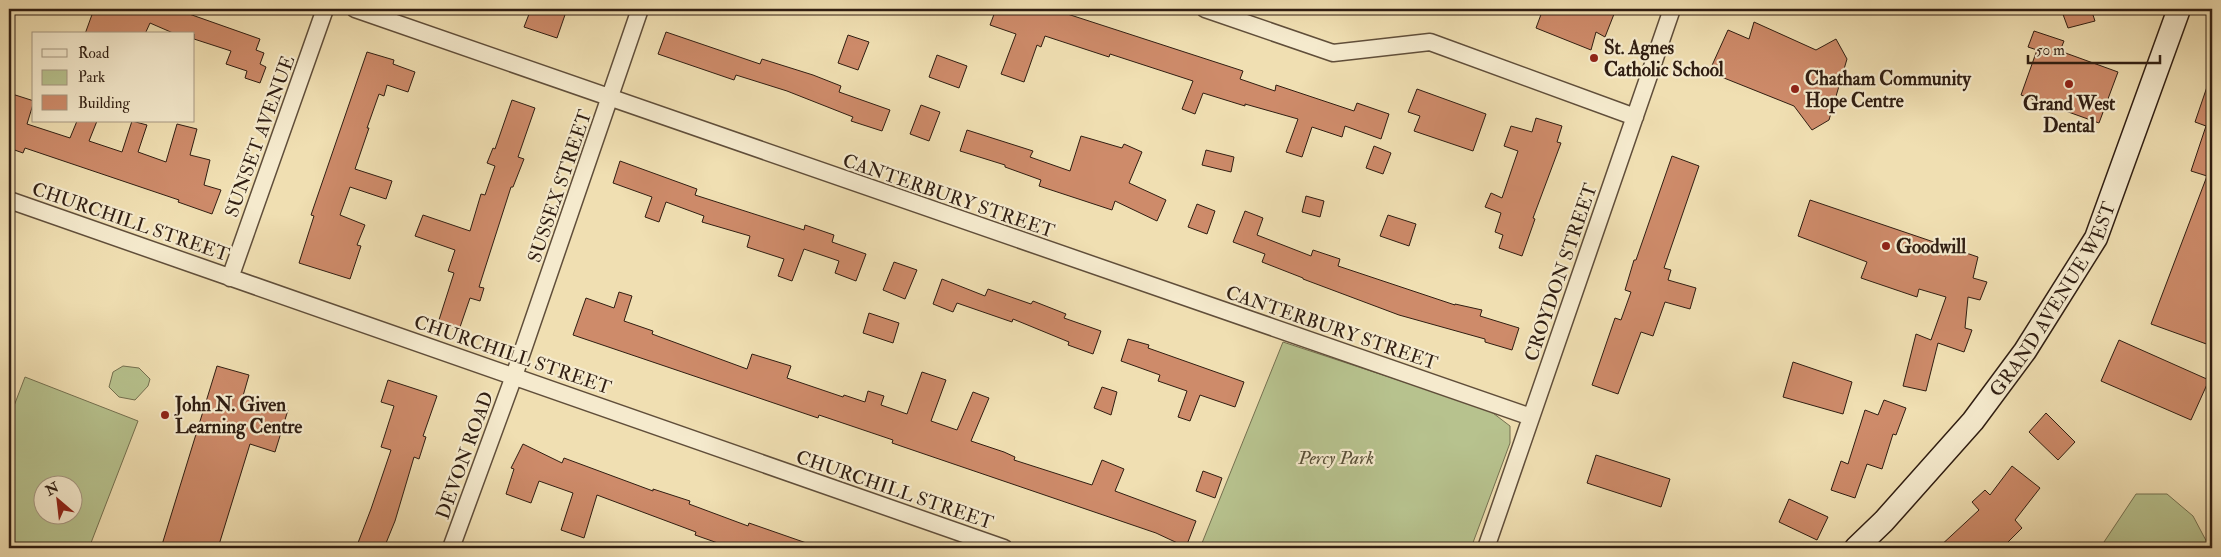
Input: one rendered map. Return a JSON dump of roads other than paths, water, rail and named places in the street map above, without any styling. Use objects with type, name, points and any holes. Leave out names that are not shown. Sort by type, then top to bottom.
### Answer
[{"type":"main road","name":"GRAND AVENUE WEST","points":[[1856,548],[1974,421],[2025,351],[2096,238],[2179,9]]},
{"type":"street","name":"SUNSET AVENUE","points":[[230,278],[325,9]]},
{"type":"street","name":"CANTERBURY STREET","points":[[355,9],[1531,417]]},
{"type":"street","name":"SUSSEX STREET","points":[[514,376],[640,9]]},
{"type":"street","points":[[1205,9],[1333,52],[1430,42],[1635,117]]},
{"type":"street","name":"CROYDON STREET","points":[[1486,548],[1672,9]]},
{"type":"street","name":"CHURCHILL STREET","points":[[9,200],[1004,548]]},
{"type":"street","name":"DEVON ROAD","points":[[451,548],[514,376]]},
{"type":"place","name":"St. Agnes Catholic School","points":[[1594,58]]},
{"type":"place","name":"Grand West Dental","points":[[2069,84]]},
{"type":"place","name":"Chatham Community Hope Centre","points":[[1795,89]]},
{"type":"place","name":"Goodwill","points":[[1886,246]]},
{"type":"place","name":"John N. Given Learning Centre","points":[[165,415]]},
{"type":"park label","name":"Percy Park","points":[[1336,457]]}]
